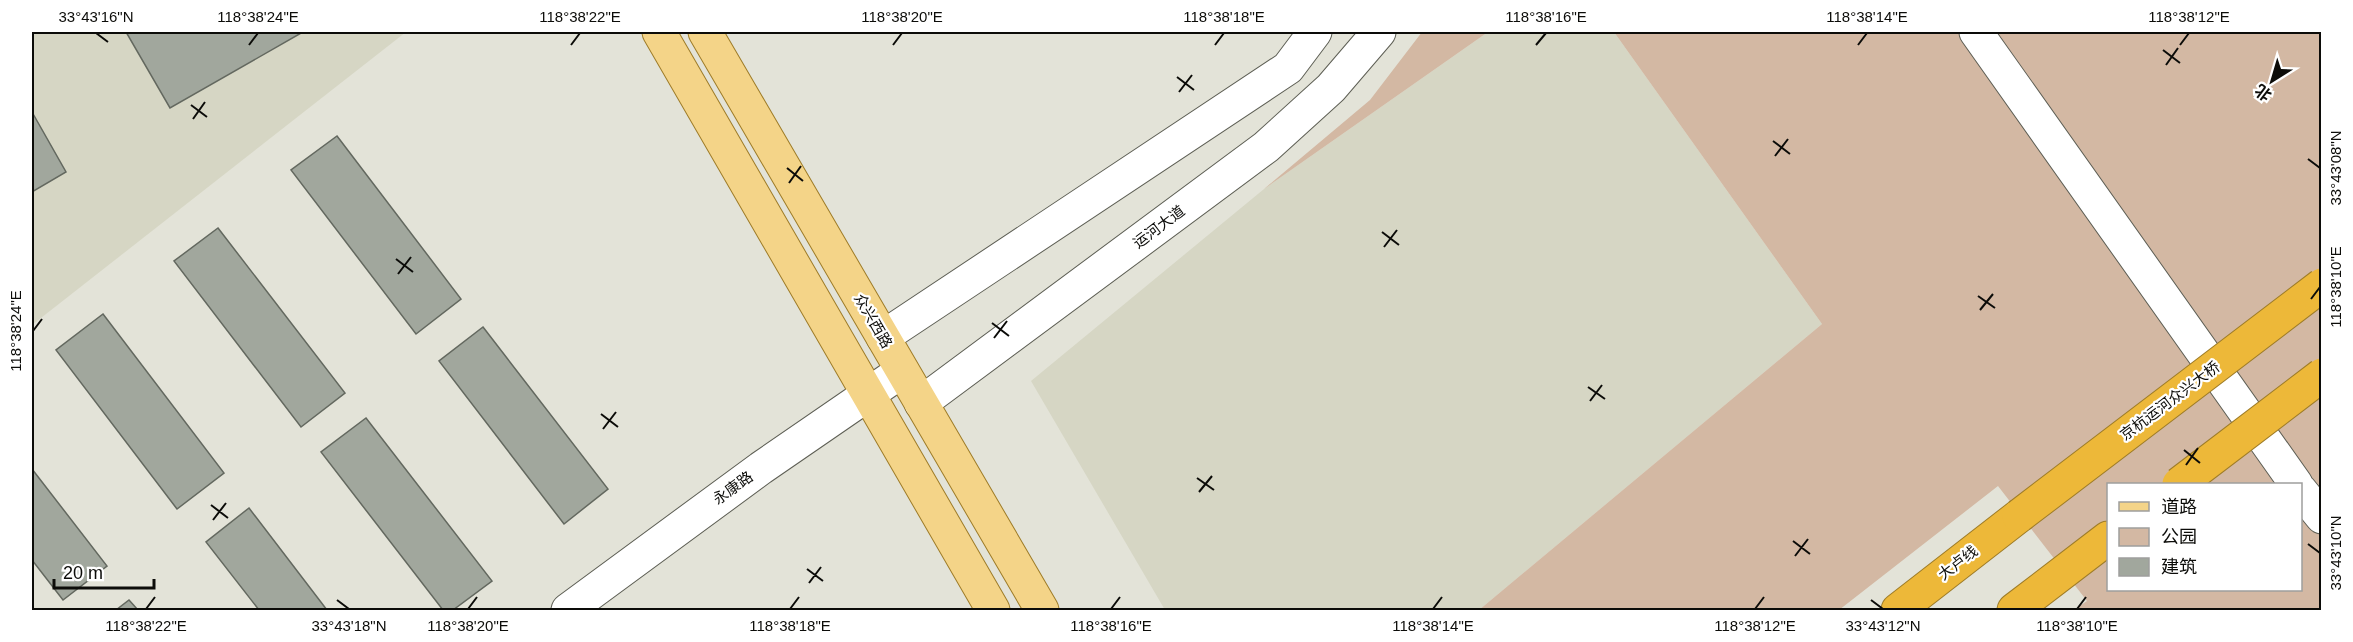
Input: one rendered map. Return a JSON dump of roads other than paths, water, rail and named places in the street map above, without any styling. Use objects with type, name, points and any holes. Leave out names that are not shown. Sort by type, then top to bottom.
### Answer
[{"type":"highway","name":"京杭运河众兴大桥","points":[[2019,516],[2322,285]]},
{"type":"highway","points":[[2180,483],[2322,375]]},
{"type":"highway","name":"大卢线","points":[[1898,610],[2019,516]]},
{"type":"highway","points":[[2014,610],[2107,540]]},
{"type":"main road","points":[[659,32],[993,610]]},
{"type":"main road","name":"众兴西路","points":[[705,32],[1042,610]]},
{"type":"street","points":[[883,337],[1288,68],[1315,32]]},
{"type":"street","name":"运河大道","points":[[921,403],[1266,147],[1331,88],[1379,32]]},
{"type":"street","points":[[1976,32],[2295,483]]},
{"type":"street","name":"永康路","points":[[568,610],[761,468],[902,371]]},
{"type":"street","points":[[2302,491],[2322,517]]}]
